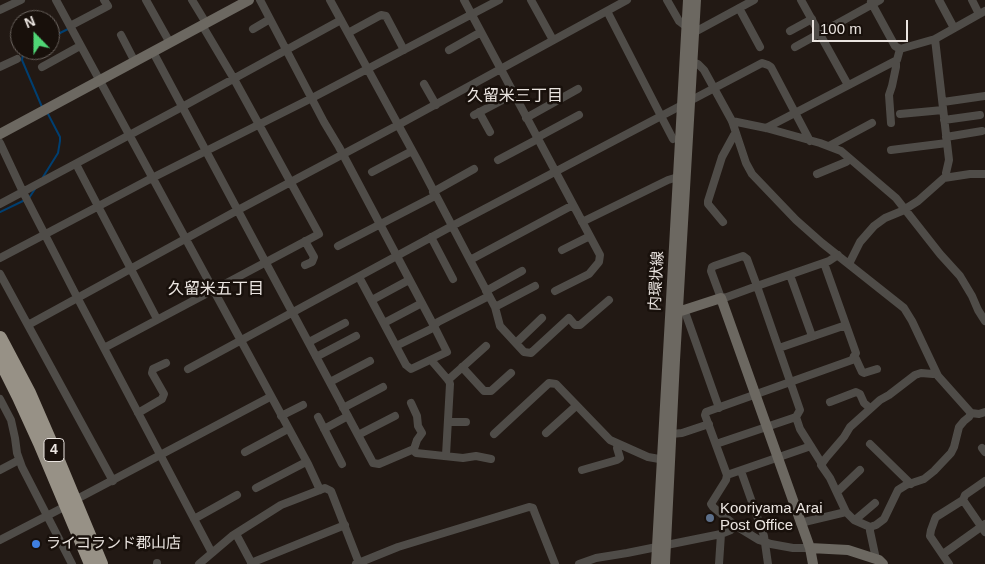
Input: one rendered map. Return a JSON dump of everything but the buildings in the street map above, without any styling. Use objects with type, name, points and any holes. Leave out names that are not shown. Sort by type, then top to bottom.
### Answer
[{"type":"highway","name":"4","points":[[0,338],[29,393],[71,503],[90,564]]},
{"type":"highway","name":"4","points":[[0,359],[102,564]]},
{"type":"street","points":[[0,10],[20,0]]},
{"type":"street","points":[[56,0],[320,490]]},
{"type":"street","points":[[70,26],[108,6],[104,0]]},
{"type":"street","points":[[146,0],[170,43]]},
{"type":"street","points":[[104,348],[319,234],[192,0]]},
{"type":"street","points":[[0,134],[250,0]]},
{"type":"street","points":[[260,0],[447,352],[411,369],[406,365],[359,276]]},
{"type":"street","points":[[330,0],[495,307],[500,326],[524,352],[531,353],[569,318],[575,325],[580,325],[609,300]]},
{"type":"street","points":[[464,0],[600,255],[599,262],[589,274],[556,291]]},
{"type":"street","points":[[0,258],[499,0]]},
{"type":"street","points":[[532,0],[553,40]]},
{"type":"street","points":[[28,325],[627,0]]},
{"type":"street","points":[[667,0],[679,21],[690,30],[754,0]]},
{"type":"street","name":"内環状線","points":[[656,564],[661,546],[666,460],[678,177],[692,62],[688,0]]},
{"type":"street","name":"内環状線","points":[[666,460],[671,434],[681,311],[686,103],[690,30],[696,0]]},
{"type":"street","points":[[801,0],[848,85]]},
{"type":"street","points":[[794,47],[871,2],[880,0]]},
{"type":"street","points":[[939,0],[954,28]]},
{"type":"street","points":[[900,50],[935,39],[982,12],[972,0]]},
{"type":"street","points":[[871,2],[894,46],[900,50]]},
{"type":"street","points":[[739,8],[760,48]]},
{"type":"street","points":[[607,11],[673,139]]},
{"type":"street","points":[[348,32],[381,15],[386,16],[404,50]]},
{"type":"street","points":[[253,29],[270,19]]},
{"type":"street","points":[[790,31],[812,19]]},
{"type":"street","points":[[0,204],[341,20]]},
{"type":"street","points":[[450,50],[481,32]]},
{"type":"street","points":[[121,35],[135,62]]},
{"type":"street","points":[[935,39],[949,160],[947,177]]},
{"type":"street","points":[[42,67],[80,46]]},
{"type":"street","points":[[891,123],[889,95],[900,50]]},
{"type":"street","points":[[153,52],[373,463],[379,464],[413,450],[422,433],[418,426],[418,416],[411,403]]},
{"type":"street","points":[[0,67],[15,60]]},
{"type":"street","points":[[766,128],[896,61]]},
{"type":"street","points":[[692,62],[701,66],[732,121],[746,163],[752,174],[796,220],[904,308],[912,321],[936,374],[971,413],[979,414],[985,412]]},
{"type":"street","points":[[188,369],[555,171],[762,64],[771,67],[810,140]]},
{"type":"street","points":[[424,84],[436,104]]},
{"type":"street","points":[[526,118],[578,89]]},
{"type":"street","points":[[490,132],[477,114],[514,94]]},
{"type":"street","points":[[900,114],[985,96]]},
{"type":"street","points":[[944,120],[984,113]]},
{"type":"street","points":[[498,160],[579,115]]},
{"type":"street","points":[[732,121],[766,128],[829,146],[837,149],[850,159],[905,208],[960,276],[985,321]]},
{"type":"street","points":[[829,146],[872,123]]},
{"type":"street","points":[[892,150],[947,140],[982,131]]},
{"type":"street","points":[[723,222],[708,204],[708,201],[722,157],[736,133]]},
{"type":"street","points":[[0,143],[77,297],[212,553]]},
{"type":"street","points":[[372,172],[412,151]]},
{"type":"street","points":[[817,174],[850,159]]},
{"type":"street","points":[[76,164],[157,319]]},
{"type":"street","points":[[338,246],[434,194],[474,169]]},
{"type":"street","points":[[849,264],[860,242],[874,226],[918,201],[942,180],[947,177],[985,174]]},
{"type":"street","points":[[582,222],[668,180],[678,177]]},
{"type":"street","points":[[470,260],[573,205]]},
{"type":"street","points":[[562,250],[590,236]]},
{"type":"street","points":[[431,238],[453,279]]},
{"type":"street","points":[[305,241],[314,257],[312,262],[305,265]]},
{"type":"street","points":[[716,444],[766,427],[796,417],[800,410],[747,258],[743,256],[720,263],[712,267],[711,271],[755,394],[766,427],[800,523],[810,548],[813,564]]},
{"type":"street","points":[[719,408],[681,311],[721,298],[727,298],[824,263],[838,256]]},
{"type":"street","points":[[824,263],[856,353],[852,360],[706,412],[705,415],[727,475],[726,480],[711,504],[736,526],[754,538],[765,542],[793,548],[842,549],[879,561]]},
{"type":"street","points":[[396,346],[431,329],[438,322],[522,271]]},
{"type":"street","points":[[0,274],[112,481]]},
{"type":"street","points":[[790,275],[812,336]]},
{"type":"street","points":[[372,300],[409,280]]},
{"type":"street","points":[[495,307],[535,286]]},
{"type":"street","points":[[384,323],[422,304]]},
{"type":"street","points":[[516,343],[542,318]]},
{"type":"street","points":[[309,342],[345,323]]},
{"type":"street","points":[[779,348],[846,325]]},
{"type":"street","points":[[316,357],[356,336]]},
{"type":"street","points":[[448,380],[486,346]]},
{"type":"street","points":[[854,356],[861,371],[864,373],[877,369]]},
{"type":"street","points":[[431,360],[448,380],[450,386],[446,455]]},
{"type":"street","points":[[330,382],[370,361]]},
{"type":"street","points":[[138,412],[162,399],[164,394],[152,373],[153,369],[166,363]]},
{"type":"street","points":[[462,368],[484,391],[491,391],[511,372]]},
{"type":"street","points":[[822,464],[850,427],[880,400],[909,379],[921,373],[936,374]]},
{"type":"street","points":[[494,434],[549,383],[556,384],[606,437],[648,456],[666,460]]},
{"type":"street","points":[[343,408],[383,387]]},
{"type":"street","points":[[830,402],[856,392],[860,394],[864,403],[870,408]]},
{"type":"street","points":[[0,540],[270,397]]},
{"type":"street","points":[[0,399],[11,420],[22,467],[72,564]]},
{"type":"street","points":[[281,416],[303,405]]},
{"type":"street","points":[[546,433],[576,406]]},
{"type":"street","points":[[796,417],[800,429],[830,478],[846,512],[855,520],[870,526],[876,525],[884,519],[897,491],[924,478],[934,471],[949,455],[954,447],[959,426],[971,413]]},
{"type":"street","points":[[324,429],[348,416]]},
{"type":"street","points":[[358,435],[395,416]]},
{"type":"street","points":[[318,417],[342,464]]},
{"type":"street","points":[[448,422],[466,422]]},
{"type":"street","points":[[671,434],[682,433],[709,424]]},
{"type":"street","points":[[245,452],[288,429]]},
{"type":"street","points":[[582,470],[620,458],[617,448],[618,444]]},
{"type":"street","points":[[870,444],[911,484]]},
{"type":"street","points":[[727,475],[811,446]]},
{"type":"street","points":[[413,450],[415,452],[463,458],[476,456],[491,458]]},
{"type":"street","points":[[0,470],[19,460]]},
{"type":"street","points":[[256,488],[306,462]]},
{"type":"street","points":[[741,470],[764,536],[768,564]]},
{"type":"street","points":[[837,492],[860,470]]},
{"type":"street","points":[[949,564],[930,536],[934,520],[963,500],[965,495],[985,481]]},
{"type":"street","points":[[199,564],[236,534],[281,505],[325,488],[330,490],[358,563],[398,547],[529,507],[533,508],[555,564]]},
{"type":"street","points":[[194,519],[237,495]]},
{"type":"street","points":[[942,554],[984,527],[963,500]]},
{"type":"street","points":[[855,520],[875,503]]},
{"type":"street","points":[[800,523],[846,512]]},
{"type":"street","points":[[236,534],[251,563],[345,525]]},
{"type":"street","points":[[579,564],[596,558],[601,561],[627,553],[721,534],[732,530],[736,526]]},
{"type":"street","points":[[870,526],[879,561]]},
{"type":"street","points":[[719,564],[721,534]]},
{"type":"street","name":"内環状線","points":[[661,546],[665,564]]},
{"type":"waterway","points":[[60,33],[68,29]]},
{"type":"waterway","points":[[22,60],[42,107]]},
{"type":"waterway","points":[[43,177],[58,153],[60,141],[60,137],[47,112]]},
{"type":"waterway","points":[[29,198],[35,189]]},
{"type":"waterway","points":[[0,212],[25,200]]},
{"type":"place","name":"Kooriyama Arai Post Office","points":[[710,518]]},
{"type":"place","name":"ライコランド郡山店","points":[[36,544]]},
{"type":"district","name":"久留米三丁目","points":[[515,97]]},
{"type":"district","name":"久留米五丁目","points":[[216,290]]}]
